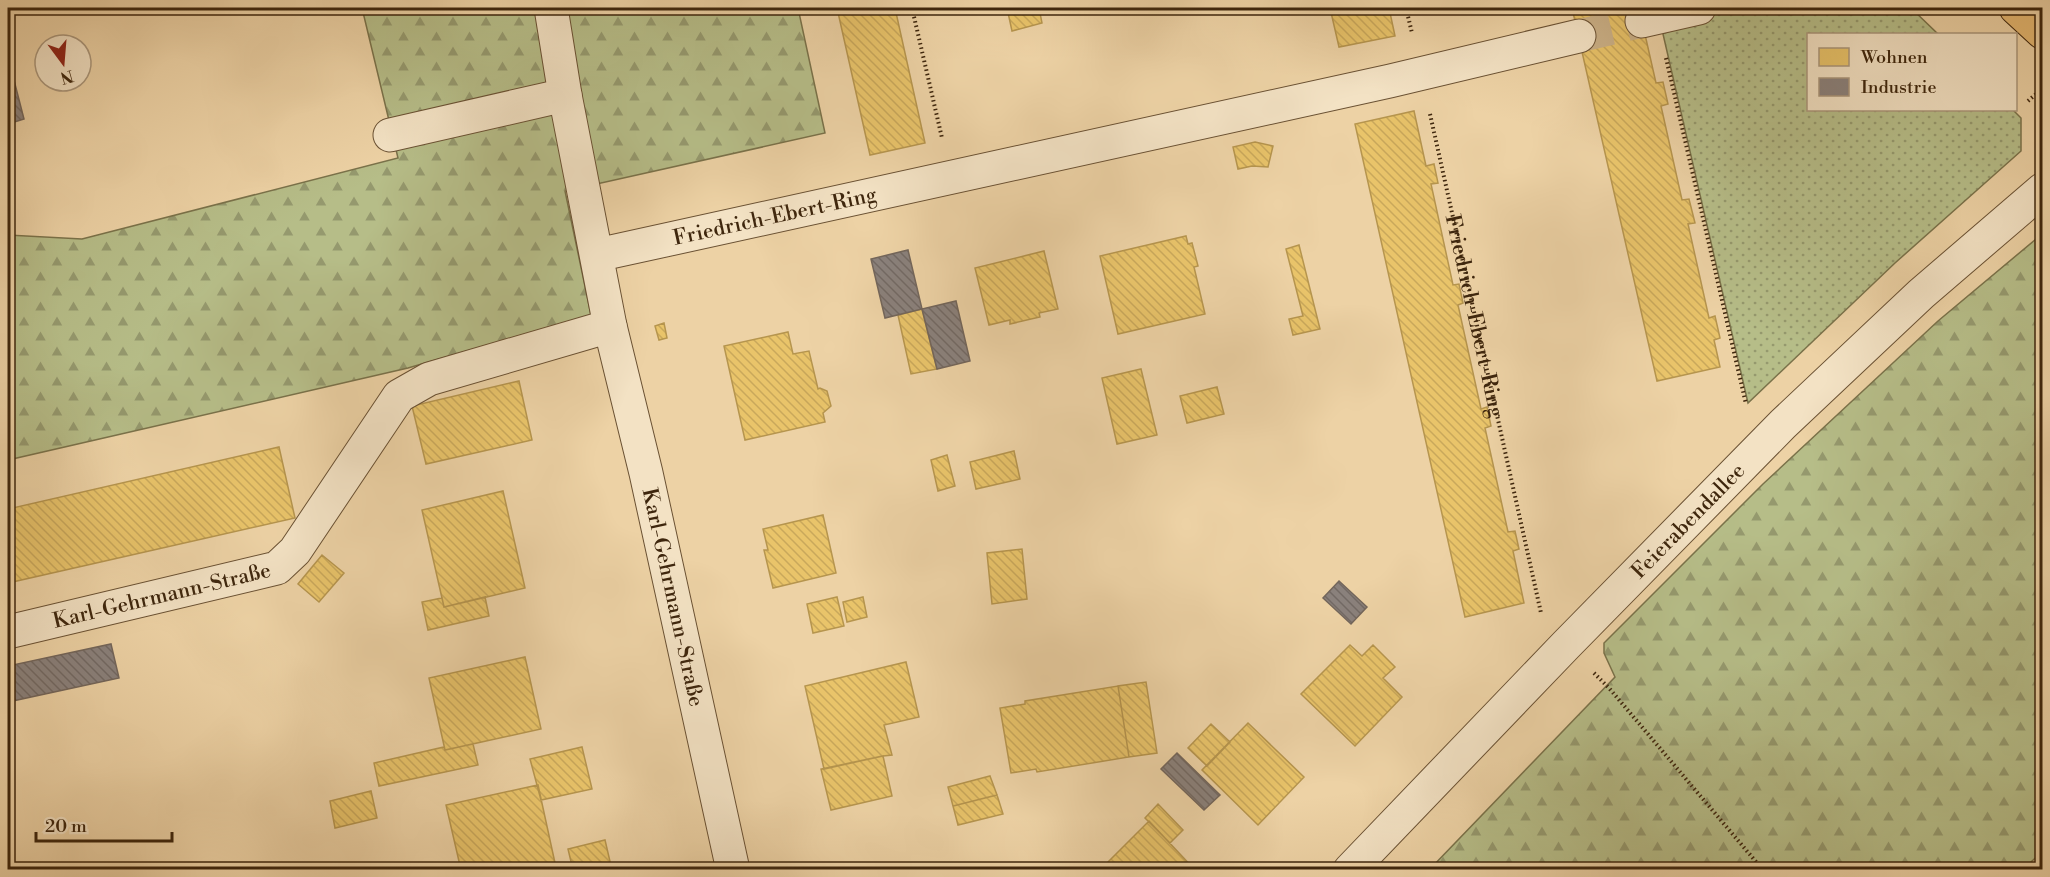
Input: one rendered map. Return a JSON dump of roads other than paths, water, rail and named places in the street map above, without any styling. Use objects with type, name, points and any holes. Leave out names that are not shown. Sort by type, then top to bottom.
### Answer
[{"type":"main road","points":[[2016,8],[2043,32]]},
{"type":"street","name":"Karl-Gehrmann-Straße","points":[[551,8],[565,95],[610,326],[646,473],[733,870]]},
{"type":"street","points":[[1649,20],[1699,8]]},
{"type":"street","name":"Friedrich-Ebert-Ring","points":[[597,255],[1421,74],[1579,36]]},
{"type":"street","points":[[390,135],[565,95]]},
{"type":"street","name":"Feierabendallee","points":[[1350,870],[1554,634],[1921,294],[2043,190]]},
{"type":"street","name":"Karl-Gehrmann-Straße","points":[[8,632],[277,568],[295,551],[399,396],[429,379],[610,326]]},
{"type":"tunnel","points":[[1579,36],[1642,21]]}]
